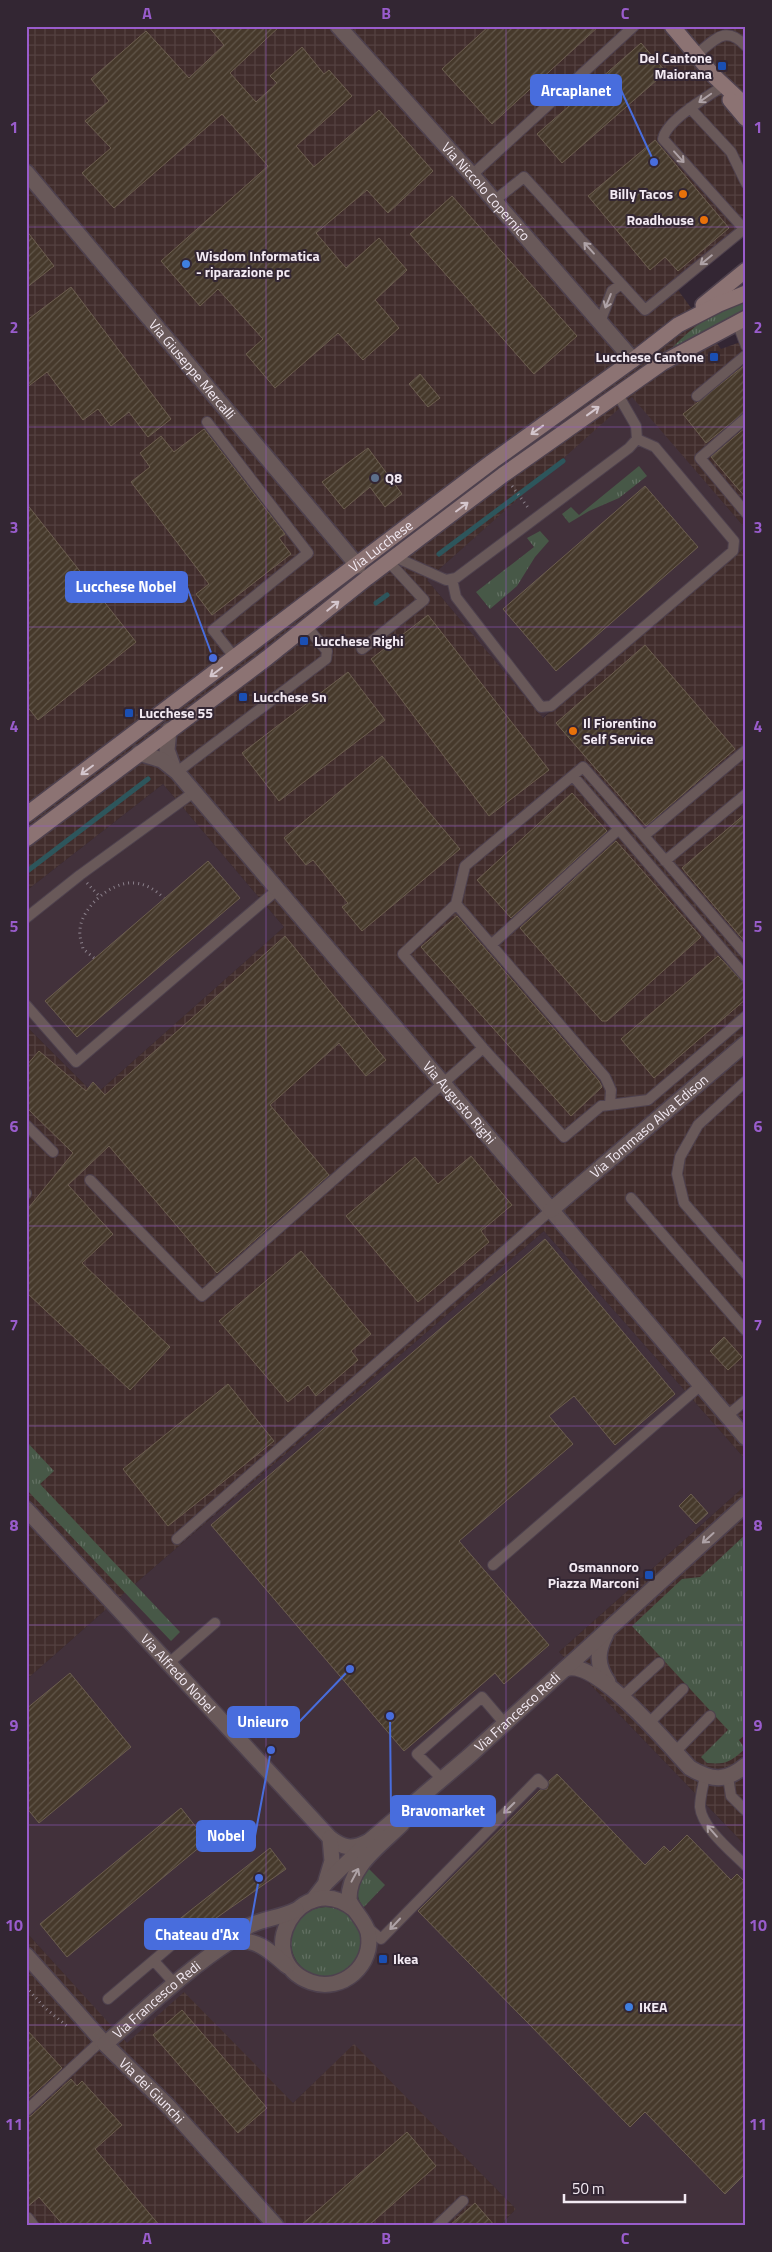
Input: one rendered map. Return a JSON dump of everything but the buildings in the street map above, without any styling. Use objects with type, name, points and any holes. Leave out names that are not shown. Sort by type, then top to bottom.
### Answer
[{"type":"main road","points":[[674,27],[746,119]]},
{"type":"main road","points":[[717,82],[746,106]]},
{"type":"main road","points":[[678,325],[746,270]]},
{"type":"main road","name":"Via Lucchese","points":[[26,816],[358,566],[493,461],[633,360],[678,325],[719,304],[746,293]]},
{"type":"main road","name":"Via Lucchese","points":[[26,839],[307,627],[504,475],[617,393],[662,363],[741,320]]},
{"type":"street","name":"Via Niccolo Copernico","points":[[338,26],[472,175],[633,360]]},
{"type":"street","name":"Via Giuseppe Mercalli","points":[[26,172],[358,566]]},
{"type":"street","name":"Via Augusto Righi","points":[[169,730],[167,750],[175,770]]},
{"type":"street","name":"Via Augusto Righi","points":[[139,753],[154,756],[175,770],[746,1438]]},
{"type":"street","name":"Via Tommaso Alva Edison","points":[[551,1210],[746,1043]]},
{"type":"street","name":"Via Francesco Redi","points":[[104,2042],[250,1926],[286,1915],[313,1900],[326,1883],[368,1842],[505,1724],[745,1504]]},
{"type":"street","name":"Via Alfredo Nobel","points":[[26,1509],[330,1838],[340,1845],[352,1848],[368,1842]]},
{"type":"street","points":[[610,1628],[601,1643],[598,1658],[603,1675],[610,1685],[690,1768],[705,1776],[716,1778],[728,1777],[746,1765]]},
{"type":"street","points":[[565,1669],[571,1666],[582,1668],[610,1685]]},
{"type":"street","name":"Via Francesco Redi","points":[[232,1941],[252,1941],[267,1948],[297,1974],[312,1983],[325,1985],[338,1983],[350,1978],[359,1969],[368,1952],[369,1939],[366,1926],[349,1900],[356,1871],[468,1757]]},
{"type":"street","points":[[326,1883],[332,1861],[330,1838]]},
{"type":"street","points":[[313,1900],[336,1900],[355,1910]]},
{"type":"street","name":"Via Francesco Redi","points":[[297,1974],[287,1961],[282,1940],[285,1927],[298,1909]]},
{"type":"street","name":"Via dei Giunchi","points":[[26,1955],[104,2042],[168,2106],[274,2225]]},
{"type":"lane","points":[[472,175],[634,26]]},
{"type":"lane","points":[[696,55],[719,37],[728,34],[738,37],[746,46]]},
{"type":"lane","points":[[494,201],[524,177],[645,310],[745,228],[663,139],[664,132],[717,82]]},
{"type":"lane","points":[[690,108],[732,152],[746,183]]},
{"type":"lane","points":[[600,322],[612,291],[621,284]]},
{"type":"lane","points":[[741,320],[746,346]]},
{"type":"lane","points":[[697,396],[746,356]]},
{"type":"lane","points":[[392,560],[446,580],[456,578],[629,448],[637,439],[636,426],[617,393]]},
{"type":"lane","points":[[746,418],[700,458],[746,513]]},
{"type":"lane","points":[[207,422],[308,553],[213,630],[235,658]]},
{"type":"lane","points":[[452,579],[456,597],[541,707],[551,706],[733,551],[734,542],[654,447],[637,439]]},
{"type":"lane","points":[[362,649],[424,600],[392,560]]},
{"type":"lane","points":[[175,770],[326,659],[326,651],[307,627]]},
{"type":"lane","points":[[644,836],[746,750]]},
{"type":"lane","points":[[746,954],[583,767],[465,866],[456,904],[403,954],[483,1048],[564,1137],[601,1106],[648,1100],[746,1016]]},
{"type":"lane","points":[[573,776],[746,977]]},
{"type":"lane","points":[[26,918],[80,874],[194,792]]},
{"type":"lane","points":[[666,861],[746,794]]},
{"type":"lane","points":[[491,944],[619,829]]},
{"type":"lane","points":[[26,1005],[76,1062],[278,890]]},
{"type":"lane","points":[[456,904],[605,1077],[612,1090],[610,1104]]},
{"type":"lane","points":[[90,1180],[202,1296],[483,1048]]},
{"type":"lane","points":[[746,1081],[698,1126],[680,1157],[677,1174],[684,1203],[746,1274]]},
{"type":"lane","points":[[26,1125],[53,1152]]},
{"type":"lane","points":[[631,1198],[746,1331]]},
{"type":"lane","points":[[177,1539],[551,1210]]},
{"type":"lane","points":[[493,1565],[701,1386]]},
{"type":"lane","points":[[727,1416],[746,1400]]},
{"type":"lane","points":[[168,1663],[215,1623]]},
{"type":"lane","points":[[622,1697],[658,1663]]},
{"type":"lane","points":[[648,1724],[683,1689]]},
{"type":"lane","points":[[442,1779],[417,1754],[482,1697],[505,1724]]},
{"type":"lane","points":[[675,1752],[710,1716]]},
{"type":"lane","points":[[705,1776],[700,1804],[702,1816],[713,1832],[746,1866]]},
{"type":"lane","points":[[728,1777],[731,1796],[746,1811]]},
{"type":"lane","points":[[366,1926],[381,1939],[538,1779],[544,1784]]},
{"type":"lane","points":[[108,1999],[180,1938]]},
{"type":"lane","points":[[154,1961],[175,1984]]},
{"type":"lane","points":[[26,2112],[104,2042]]},
{"type":"lane","points":[[437,2226],[463,2202]]},
{"type":"lane","points":[[26,2219],[28,2218],[34,2226]]},
{"type":"path","points":[[511,485],[525,503]]},
{"type":"path","points":[[80,874],[100,898]]},
{"type":"path","points":[[94,958],[83,950],[80,930],[82,919],[88,908],[116,887],[133,882],[154,889],[164,898]]},
{"type":"shaded area","points":[[26,26],[746,26],[746,233],[678,290],[721,349],[746,340],[746,529],[632,397],[427,580],[543,718],[746,547],[746,1460],[544,1231],[26,1680],[26,1026],[95,1095],[284,927],[163,784],[26,891]]},
{"type":"shaded area","points":[[632,396],[746,529],[746,547],[542,718],[427,580]]},
{"type":"shaded area","points":[[163,784],[284,927],[95,1095],[26,1026],[26,891]]},
{"type":"shaded area","points":[[544,1231],[746,1460],[746,1485],[559,1652],[746,1846],[746,2226],[499,2226],[516,2209],[354,2045],[293,2103],[127,2044],[26,1932],[26,1680]]},
{"type":"shaded area","points":[[746,1485],[746,1846],[559,1652]]},
{"type":"shaded area","points":[[26,1932],[127,2043],[184,1992],[293,2103],[354,2044],[516,2209],[499,2226],[26,2226]]},
{"type":"green space","points":[[746,300],[746,311],[676,349],[673,347],[706,319],[725,308]]},
{"type":"green space","points":[[639,466],[647,476],[619,498],[589,511],[569,523],[562,514],[571,507],[579,515]]},
{"type":"green space","points":[[540,531],[549,541],[535,557],[517,586],[490,609],[476,592],[534,547],[527,538]]},
{"type":"green space","points":[[26,1441],[54,1471],[40,1484],[180,1632],[171,1641],[26,1489]]},
{"type":"green space","points":[[746,1534],[746,1734],[739,1740],[745,1749],[736,1757],[724,1763],[707,1763],[701,1757],[728,1730],[632,1626],[682,1579],[700,1577]]},
{"type":"green space","points":[[369,1869],[385,1885],[364,1907],[358,1897],[358,1887],[362,1877]]},
{"type":"green space","points":[[326,1907],[339,1910],[351,1917],[358,1929],[361,1942],[358,1955],[351,1967],[339,1974],[326,1977],[313,1974],[301,1967],[294,1955],[291,1942],[294,1929],[301,1917],[313,1910]]},
{"type":"waterway","points":[[439,554],[563,461]]},
{"type":"waterway","points":[[376,603],[387,595]]},
{"type":"waterway","points":[[26,872],[148,779]]},
{"type":"place","name":"Del Cantone Maiorana","points":[[722,66]]},
{"type":"place","name":"Arcaplanet","points":[[654,162]]},
{"type":"place","name":"Billy Tacos","points":[[683,194]]},
{"type":"place","name":"Roadhouse","points":[[704,220]]},
{"type":"place","name":"Wisdom Informatica - riparazione pc","points":[[186,264]]},
{"type":"place","name":"Lucchese Cantone","points":[[714,357]]},
{"type":"place","name":"Q8","points":[[375,478]]},
{"type":"place","name":"Lucchese Righi","points":[[304,641]]},
{"type":"place","name":"Lucchese Nobel","points":[[213,658]]},
{"type":"place","name":"Lucchese Sn","points":[[243,697]]},
{"type":"place","name":"Lucchese 55","points":[[129,713]]},
{"type":"place","name":"Il Fiorentino Self Service","points":[[573,731]]},
{"type":"place","name":"Osmannoro Piazza Marconi","points":[[649,1575]]},
{"type":"place","name":"Unieuro","points":[[350,1669]]},
{"type":"place","name":"Bravomarket","points":[[390,1716]]},
{"type":"place","name":"Nobel","points":[[271,1750]]},
{"type":"place","name":"Chateau d'Ax","points":[[259,1878]]},
{"type":"place","name":"Ikea","points":[[383,1959]]},
{"type":"place","name":"IKEA","points":[[629,2007]]}]
